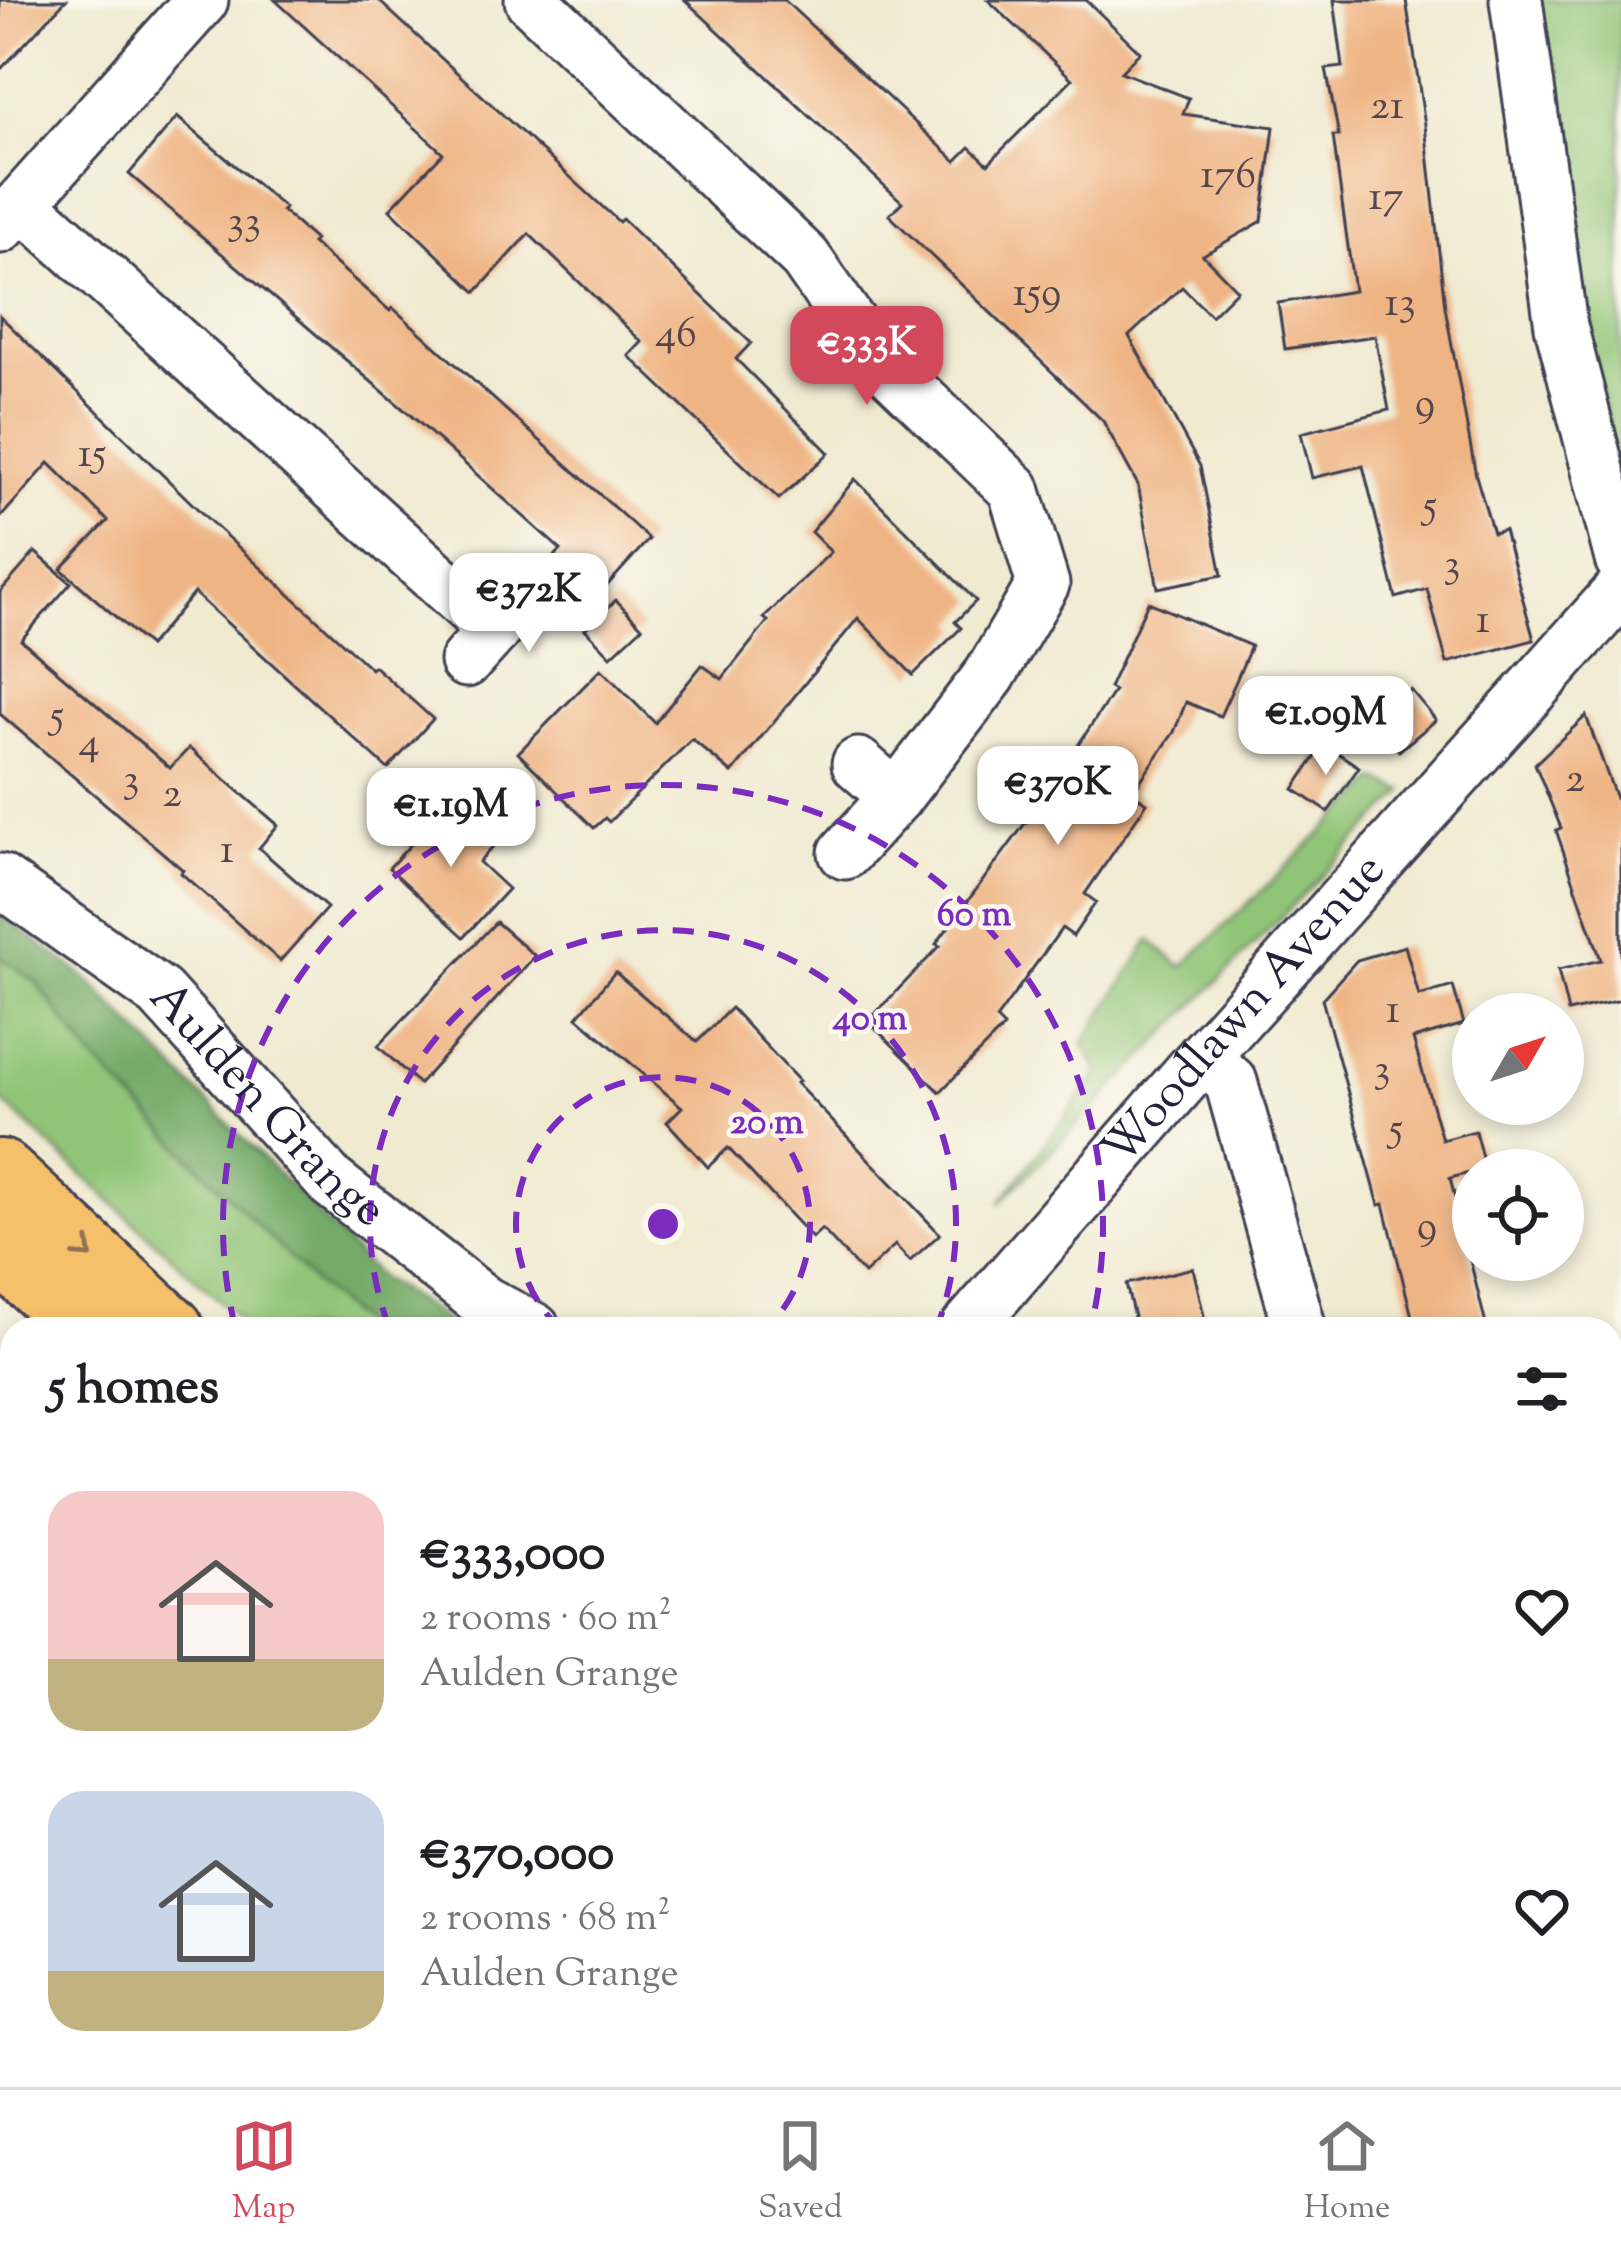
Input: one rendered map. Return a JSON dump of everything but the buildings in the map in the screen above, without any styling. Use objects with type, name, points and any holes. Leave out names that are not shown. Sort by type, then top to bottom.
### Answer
[{"type":"main road","points":[[0,1173],[157,1317]]},
{"type":"main road","points":[[0,1249],[75,1317]]},
{"type":"street","points":[[202,0],[11,216],[480,645],[528,592]]},
{"type":"street","points":[[531,0],[806,259],[869,350],[1014,489],[1043,584],[990,675],[845,853]]},
{"type":"street","points":[[1516,0],[1561,326],[1621,559]]},
{"type":"street","name":"Woodlawn Avenue","points":[[976,1317],[1621,590]]},
{"type":"street","points":[[858,764],[896,796]]},
{"type":"street","name":"Aulden Grange","points":[[0,880],[160,993],[331,1182],[484,1302],[512,1317]]},
{"type":"street","points":[[1203,1057],[1231,1082],[1297,1317]]},
{"type":"green space","points":[[1535,0],[1621,0],[1621,485],[1573,264]]},
{"type":"green space","points":[[1377,780],[1405,791],[999,1204],[1099,1073],[1083,1044],[1150,940],[1182,967]]},
{"type":"green space","points":[[0,914],[84,976],[381,1279],[441,1317],[353,1317],[91,1056],[35,981],[0,957]]},
{"type":"green space","points":[[0,957],[35,980],[91,1056],[353,1317],[237,1317],[0,1099]]}]
